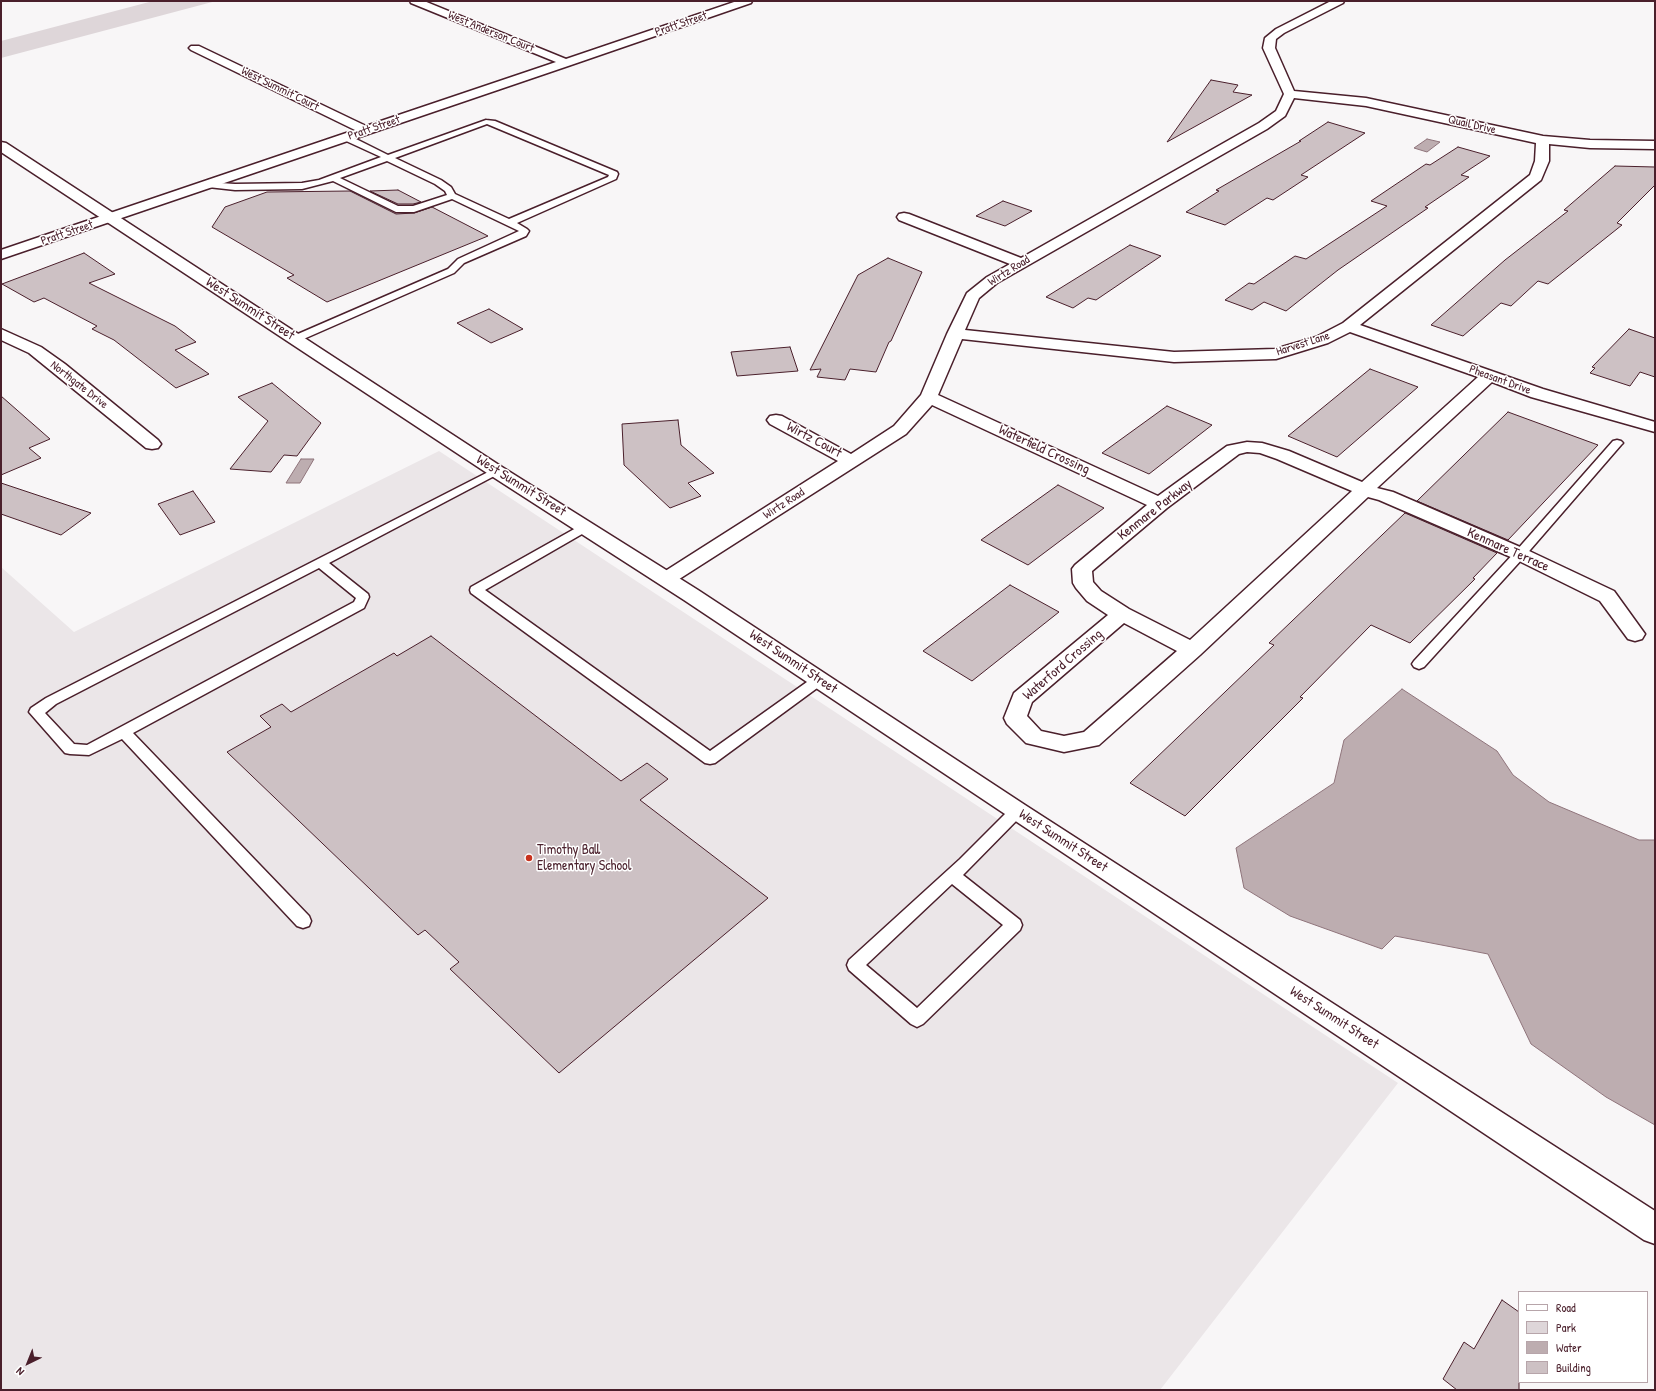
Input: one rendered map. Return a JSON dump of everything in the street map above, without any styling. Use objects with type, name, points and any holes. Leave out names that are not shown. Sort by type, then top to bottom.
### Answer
[{"type":"street","name":"West Anderson Court","points":[[414,1],[567,63]]},
{"type":"street","name":"Pratt Street","points":[[1,255],[747,1]]},
{"type":"street","points":[[1290,94],[1269,48],[1271,38],[1280,30],[1339,1]]},
{"type":"street","name":"West Summit Court","points":[[195,48],[366,131]]},
{"type":"street","name":"Quail Drive","points":[[1290,94],[1366,102],[1543,140],[1590,144],[1655,145]]},
{"type":"street","name":"Wirtz Road","points":[[666,578],[900,430],[929,397],[954,334],[972,296],[992,280],[1263,126],[1281,113],[1290,94]]},
{"type":"street","name":"Harvest Lane","points":[[954,334],[1174,356],[1276,354],[1322,340],[1348,326],[1536,177],[1542,161],[1543,140]]},
{"type":"street","name":"West Summit Street","points":[[1,146],[496,471],[666,578],[1018,811],[1583,1180],[1655,1229]]},
{"type":"street","points":[[904,217],[1021,263]]},
{"type":"street","name":"Pheasant Drive","points":[[1348,326],[1537,394],[1655,427]]},
{"type":"street","name":"Northgate Drive","points":[[1,334],[35,350],[152,444]]},
{"type":"street","points":[[1192,650],[1364,490],[1490,376]]},
{"type":"street","name":"Waterfield Crossing","points":[[929,397],[1160,504]]},
{"type":"street","name":"Wirtz Court","points":[[776,420],[851,461]]},
{"type":"street","name":"Kenmare Parkway","points":[[1192,650],[1122,614],[1094,596],[1083,583],[1082,569],[1160,504],[1233,450],[1247,447],[1262,448],[1283,455],[1364,490]]},
{"type":"street","name":"Kenmare Terrace","points":[[1364,490],[1386,496],[1520,554],[1607,596],[1635,634]]},
{"type":"street","name":"Waterford Crossing","points":[[1122,614],[1022,698],[1015,718],[1034,737],[1064,744],[1091,739],[1192,650]]},
{"type":"lane","points":[[208,184],[235,187],[302,186],[334,178],[486,122],[492,123],[614,174],[612,179],[508,223]]},
{"type":"lane","points":[[295,338],[451,271],[461,262],[523,234],[524,231],[521,228],[452,196],[448,189],[438,182],[347,138]]},
{"type":"lane","points":[[334,178],[396,209],[414,209],[452,196]]},
{"type":"lane","points":[[1419,664],[1520,554],[1617,443]]},
{"type":"lane","points":[[320,562],[363,597],[359,605],[124,732],[89,750],[70,749],[36,712],[51,701],[496,471]]},
{"type":"lane","points":[[585,526],[476,590],[710,759],[819,680]]},
{"type":"lane","points":[[124,732],[303,921]]},
{"type":"lane","points":[[952,874],[1014,925],[917,1019],[855,964],[952,874],[966,863],[1018,811]]},
{"type":"shaded area","name":"Timothy Ball Elementary School","points":[[439,451],[1398,1083],[1160,1390],[1,1390],[1,567],[74,632]]},
{"type":"green space","points":[[153,1],[216,1],[1,58],[1,41]]},
{"type":"water","points":[[1427,139],[1440,142],[1427,152],[1414,148]]},
{"type":"water","points":[[301,459],[314,459],[300,483],[286,483]]},
{"type":"water","points":[[1402,689],[1497,751],[1513,775],[1549,802],[1639,840],[1655,840],[1655,1125],[1606,1097],[1531,1044],[1488,954],[1395,936],[1382,949],[1290,916],[1244,888],[1236,848],[1334,783],[1344,740]]},
{"type":"building","points":[[1211,80],[1238,85],[1233,92],[1252,95],[1167,142]]},
{"type":"building","points":[[1328,122],[1365,133],[1301,175],[1308,177],[1273,200],[1267,198],[1225,225],[1186,212],[1219,191],[1216,190],[1301,141],[1299,141]]},
{"type":"building","points":[[1458,147],[1490,156],[1461,175],[1469,177],[1425,207],[1428,208],[1338,270],[1286,311],[1264,302],[1252,310],[1225,300],[1249,283],[1254,284],[1295,256],[1306,259],[1387,206],[1371,201],[1426,164],[1430,165]]},
{"type":"building","points":[[1615,166],[1655,167],[1655,185],[1617,223],[1622,225],[1548,284],[1538,281],[1511,306],[1501,303],[1463,336],[1431,325],[1505,260],[1568,211],[1564,210]]},
{"type":"building","points":[[398,190],[421,202],[413,204],[398,204],[370,191]]},
{"type":"building","points":[[350,191],[396,214],[414,213],[432,207],[488,236],[327,302],[287,278],[294,275],[212,227],[225,207],[267,192]]},
{"type":"building","points":[[1003,201],[1032,211],[1005,226],[976,216]]},
{"type":"building","points":[[1130,245],[1161,256],[1096,300],[1088,298],[1073,308],[1046,297]]},
{"type":"building","points":[[84,253],[115,274],[89,283],[175,326],[196,342],[175,350],[209,374],[176,388],[114,340],[92,329],[97,326],[44,298],[34,302],[2,284]]},
{"type":"building","points":[[888,258],[922,272],[876,372],[850,369],[845,380],[817,377],[821,369],[810,370],[858,275]]},
{"type":"building","points":[[489,309],[523,329],[491,343],[457,323]]},
{"type":"building","points":[[1629,329],[1655,338],[1655,377],[1640,372],[1630,386],[1590,373],[1595,368],[1592,367]]},
{"type":"building","points":[[790,347],[798,371],[737,376],[731,352]]},
{"type":"building","points":[[1370,369],[1418,387],[1337,457],[1288,436]]},
{"type":"building","points":[[272,383],[321,423],[297,456],[284,455],[271,472],[230,469],[268,421],[238,397]]},
{"type":"building","points":[[1,396],[50,439],[29,448],[41,458],[1,475]]},
{"type":"building","points":[[1167,406],[1212,425],[1149,474],[1102,453]]},
{"type":"building","points":[[1508,412],[1598,445],[1508,540],[1417,501]]},
{"type":"building","points":[[678,420],[681,445],[714,473],[688,483],[701,496],[670,508],[624,465],[622,424]]},
{"type":"building","points":[[1,483],[91,513],[61,535],[1,514]]},
{"type":"building","points":[[1058,485],[1104,508],[1028,565],[981,540]]},
{"type":"building","points":[[193,491],[215,522],[180,535],[158,504]]},
{"type":"building","points":[[1405,513],[1497,553],[1473,578],[1475,579],[1410,643],[1371,625],[1300,697],[1303,698],[1185,816],[1130,783],[1274,645],[1269,643]]},
{"type":"building","points":[[1010,585],[1059,612],[972,681],[923,651]]},
{"type":"building","points":[[431,636],[621,781],[647,763],[668,779],[640,800],[768,898],[559,1073],[450,969],[459,962],[425,930],[418,935],[227,752],[271,727],[260,716],[282,704],[291,712],[394,653],[397,656]]},
{"type":"building","points":[[1502,1300],[1518,1311],[1519,1390],[1457,1390],[1443,1379],[1464,1342],[1474,1349]]},
{"type":"place","name":"Timothy Ball Elementary School","points":[[529,858]]}]
